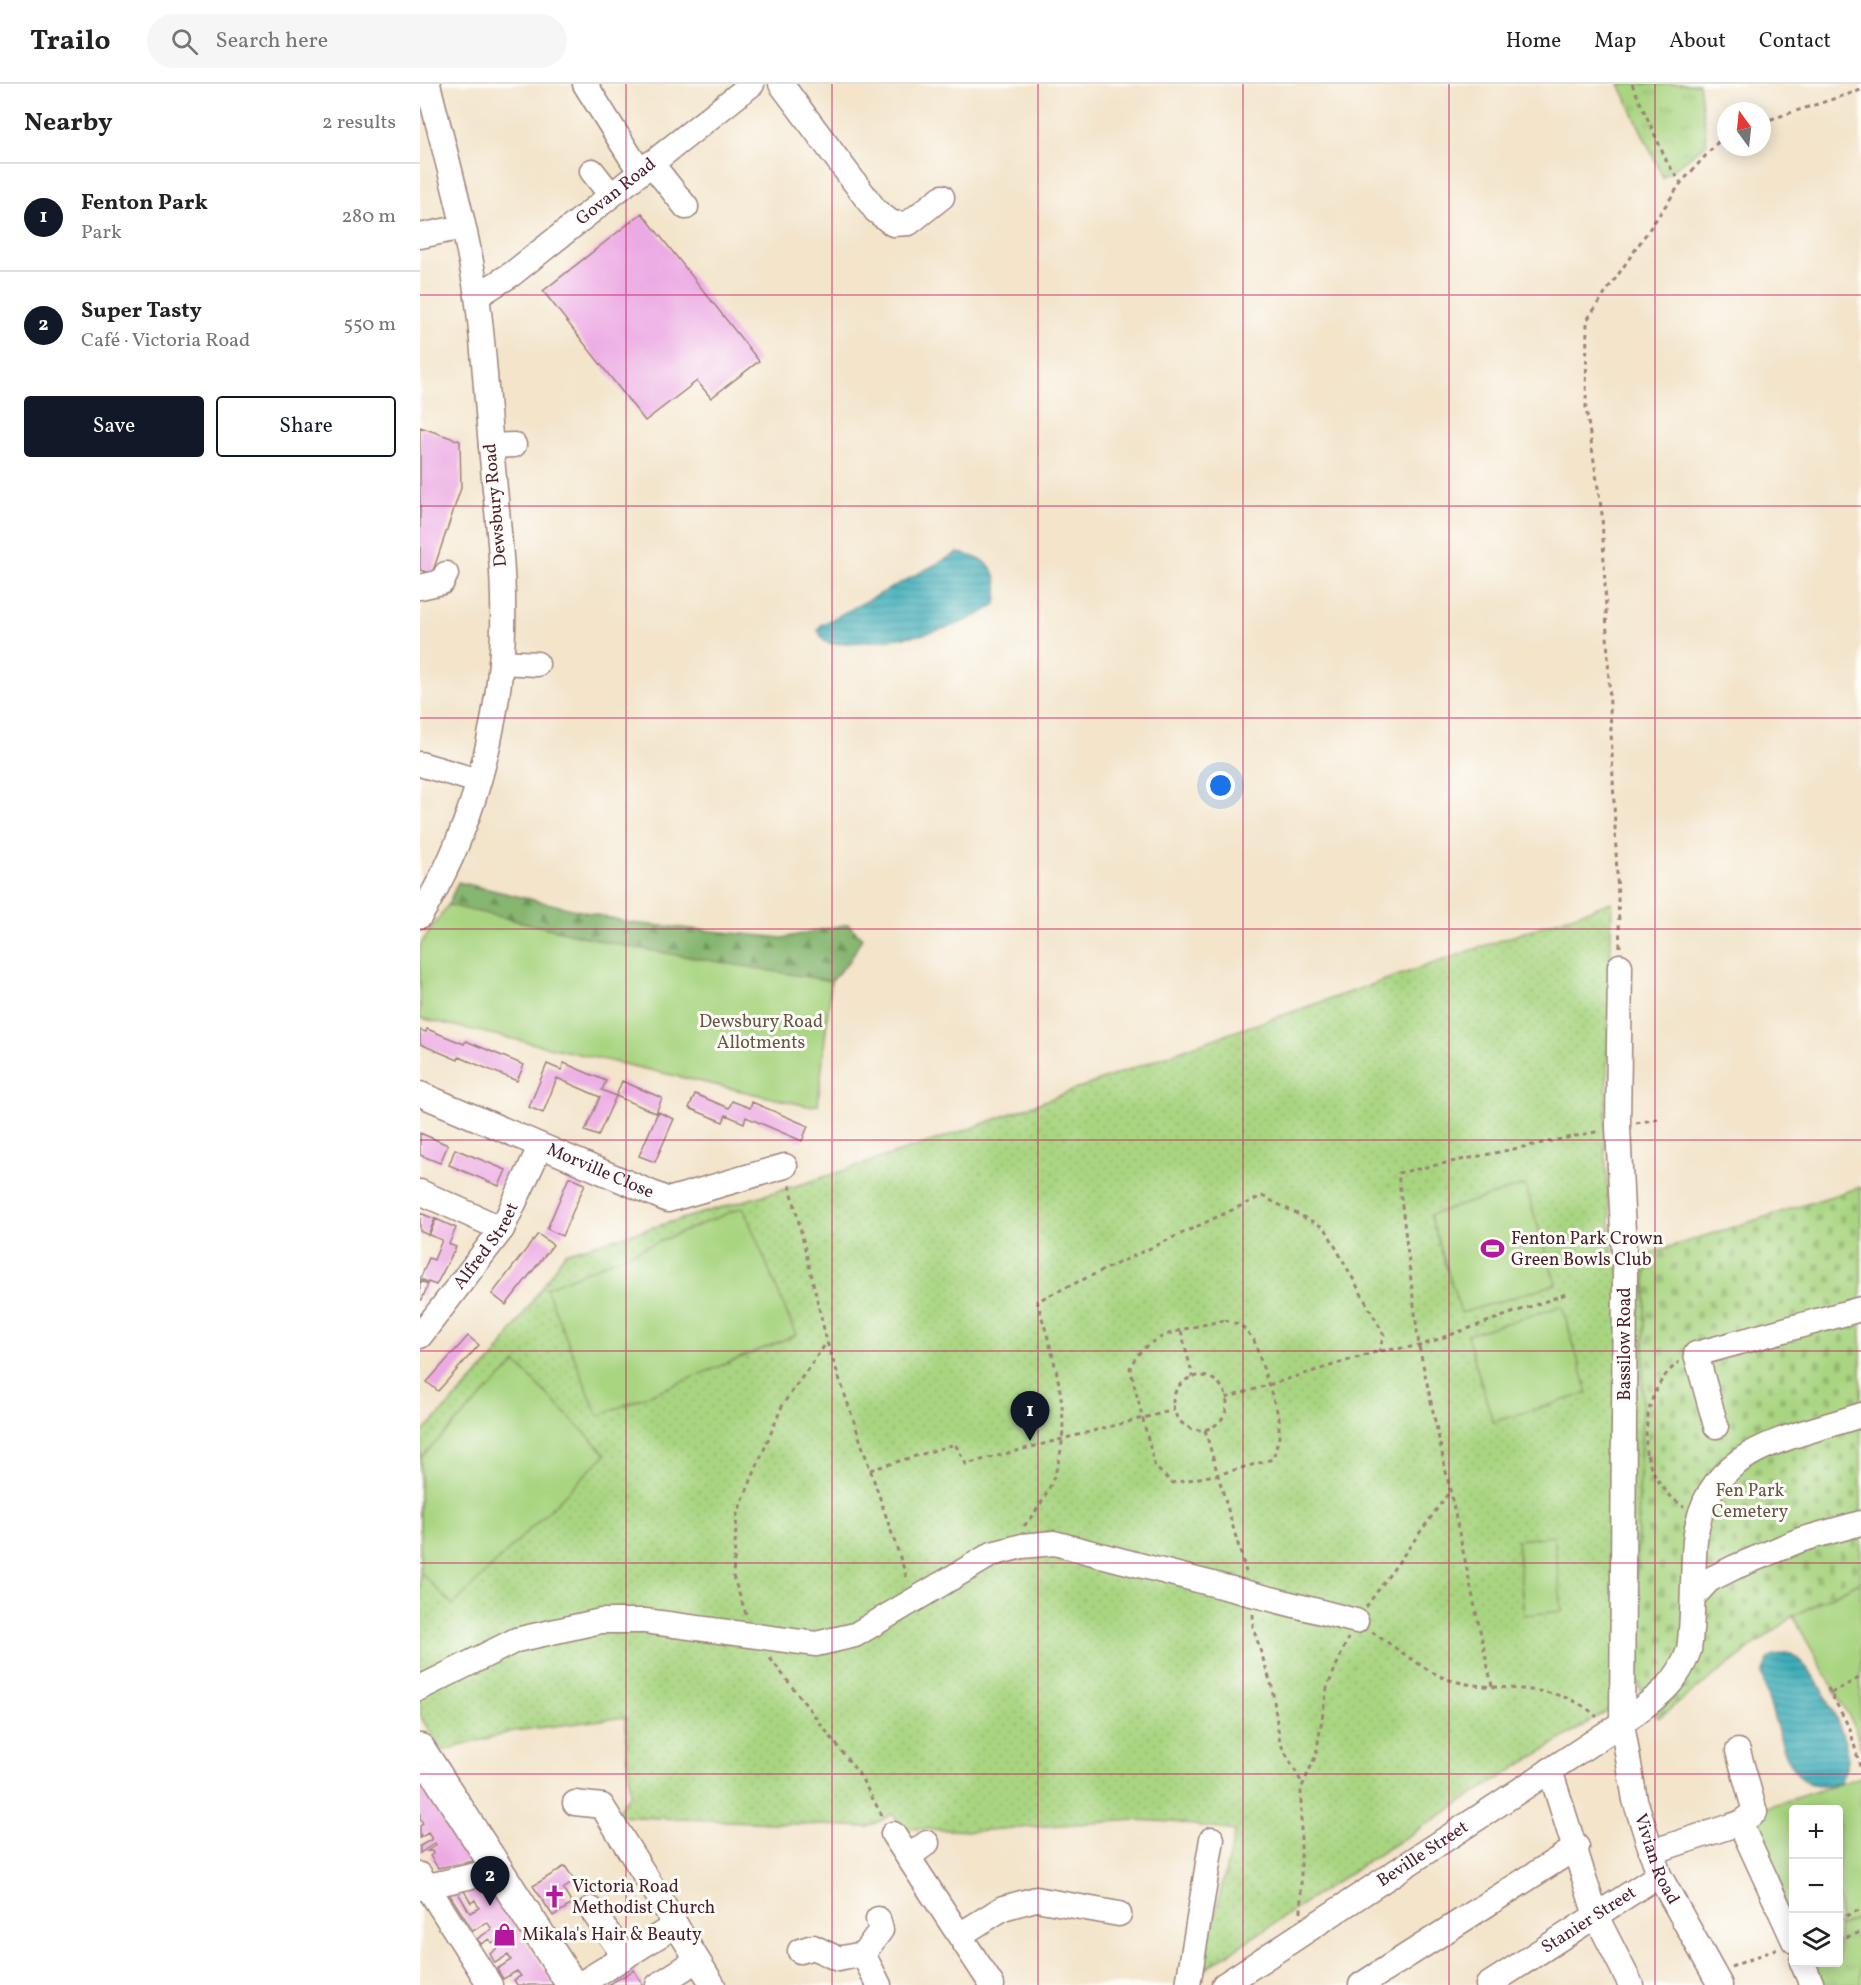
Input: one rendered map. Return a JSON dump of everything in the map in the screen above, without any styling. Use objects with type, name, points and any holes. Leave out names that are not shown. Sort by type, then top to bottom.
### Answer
[{"type":"main road","points":[[420,1749],[572,1985]]},
{"type":"street","name":"Dewsbury Road","points":[[420,916],[440,885],[461,832],[478,781],[493,722],[501,662],[502,567],[502,446],[495,384],[463,227],[428,84]]},
{"type":"street","points":[[585,84],[646,167],[686,207]]},
{"type":"street","name":"Govan Road","points":[[477,296],[512,274],[752,84]]},
{"type":"street","points":[[781,84],[876,211],[893,224],[909,223],[942,197]]},
{"type":"street","points":[[592,171],[611,195]]},
{"type":"street","points":[[420,236],[463,227]]},
{"type":"street","points":[[420,587],[442,582],[446,574]]},
{"type":"street","points":[[501,662],[537,664]]},
{"type":"street","points":[[420,764],[478,781]]},
{"type":"street","name":"Bassilow Road","points":[[1616,1726],[1635,1455],[1618,1127],[1620,966]]},
{"type":"street","name":"Morville Close","points":[[420,1094],[669,1200],[785,1166]]},
{"type":"street","name":"Alfred Street","points":[[420,1336],[502,1229],[540,1147]]},
{"type":"street","points":[[420,1192],[502,1229]]},
{"type":"street","points":[[1716,1426],[1696,1354],[1861,1308]]},
{"type":"street","points":[[1699,1517],[1716,1481],[1730,1466],[1750,1453],[1861,1415]]},
{"type":"street","name":"Beville Street","points":[[1224,1985],[1616,1726],[1669,1688],[1682,1670],[1689,1650],[1699,1517]]},
{"type":"street","points":[[1693,1597],[1709,1580],[1735,1567],[1800,1540],[1861,1523]]},
{"type":"street","points":[[420,1688],[516,1640],[601,1621],[645,1621],[816,1644],[855,1635],[992,1554],[1022,1546],[1054,1543],[1356,1621]]},
{"type":"street","name":"Vivian Road","points":[[1616,1726],[1635,1800],[1659,1875],[1717,1979]]},
{"type":"street","points":[[1651,1852],[1740,1823],[1755,1812],[1738,1751]]},
{"type":"street","points":[[1550,1770],[1577,1847],[1596,1916],[1623,1982]]},
{"type":"street","points":[[575,1803],[602,1806],[616,1832],[713,1985]]},
{"type":"street","points":[[1740,1823],[1789,1943]]},
{"type":"street","points":[[893,1834],[918,1850],[960,1935],[992,1985]]},
{"type":"street","points":[[1188,1985],[1212,1839]]},
{"type":"street","points":[[1361,1985],[1577,1847]]},
{"type":"street","points":[[490,1985],[422,1883],[498,1870]]},
{"type":"street","name":"Stanier Street","points":[[1488,1985],[1659,1875]]},
{"type":"street","points":[[960,1935],[1003,1908],[1036,1899],[1119,1914]]},
{"type":"street","points":[[591,1909],[625,1957]]},
{"type":"street","points":[[800,1951],[813,1947],[838,1959],[863,1954],[881,1930],[878,1919]]},
{"type":"street","points":[[579,1985],[676,1925]]},
{"type":"street","points":[[863,1954],[879,1985]]},
{"type":"street","points":[[652,1981],[697,1960]]},
{"type":"street","points":[[1804,1967],[1812,1985]]},
{"type":"path","points":[[1632,84],[1668,162],[1682,183]]},
{"type":"path","points":[[1771,119],[1861,90]]},
{"type":"path","points":[[1620,966],[1602,514],[1586,408],[1587,320],[1682,183],[1717,143]]},
{"type":"path","points":[[1491,1686],[1419,1346],[1398,1173],[1658,1119]]},
{"type":"path","points":[[785,1166],[827,1342],[915,1599]]},
{"type":"path","points":[[1021,1529],[1051,1483],[1061,1459],[1064,1440],[1061,1387],[1037,1301],[1262,1196],[1325,1228],[1384,1335],[1379,1351]]},
{"type":"path","points":[[1227,1398],[1379,1351],[1419,1346],[1566,1294]]},
{"type":"path","points":[[1225,1320],[1241,1325],[1254,1340],[1279,1418],[1279,1437],[1273,1459],[1220,1474],[1173,1483],[1155,1467],[1141,1419],[1130,1368],[1136,1354],[1154,1338],[1181,1331],[1225,1320]]},
{"type":"path","points":[[1181,1331],[1192,1377]]},
{"type":"path","points":[[827,1342],[783,1404],[736,1514],[733,1576],[751,1635],[859,1774],[893,1834]]},
{"type":"path","points":[[1696,1354],[1679,1362],[1668,1371],[1654,1389],[1646,1434],[1635,1455],[1673,1500],[1699,1517]]},
{"type":"path","points":[[1192,1377],[1206,1377],[1215,1380],[1227,1398],[1225,1414],[1217,1424],[1205,1430],[1190,1428],[1182,1424],[1174,1410],[1177,1389],[1192,1377]]},
{"type":"path","points":[[870,1470],[955,1444],[966,1464],[1174,1410]]},
{"type":"path","points":[[1205,1430],[1220,1474],[1252,1594],[1253,1627],[1272,1687],[1280,1743],[1303,1785]]},
{"type":"path","points":[[1301,1934],[1303,1785],[1316,1755],[1327,1688],[1356,1621],[1450,1491]]},
{"type":"path","points":[[1356,1621],[1446,1678],[1553,1693],[1616,1726]]},
{"type":"path","points":[[1831,1693],[1861,1677]]},
{"type":"path","points":[[1828,1688],[1850,1729],[1861,1770]]},
{"type":"path","points":[[1843,1918],[1861,1909]]},
{"type":"path","points":[[1843,1939],[1861,1932]]},
{"type":"path","points":[[1717,1979],[1789,1943]]},
{"type":"green space","points":[[1619,84],[1699,84],[1707,144],[1663,177]]},
{"type":"green space","points":[[458,882],[631,923],[783,938],[848,924],[862,938],[850,960],[831,981],[629,947],[448,905]]},
{"type":"green space","points":[[1612,902],[1605,1150],[1613,1264],[1647,1254],[1633,1677],[1621,1702],[1374,1857],[1202,1971],[1235,1831],[1173,1822],[1135,1820],[972,1831],[903,1828],[893,1814],[868,1827],[614,1816],[630,1794],[625,1717],[514,1731],[442,1751],[420,1716],[420,1435],[493,1359],[565,1253],[809,1182],[969,1129],[1193,1046]]},
{"type":"green space","name":"Dewsbury Road Allotments","points":[[448,905],[629,947],[831,981],[818,1105],[808,1106],[420,1018],[420,945]]},
{"type":"green space","name":"Fenton Park Crown Green Bowls Club","points":[[1525,1185],[1556,1284],[1461,1313],[1430,1215]]},
{"type":"green space","name":"Fen Park Cemetery","points":[[1861,1187],[1861,1581],[1793,1616],[1658,1718],[1633,1677],[1647,1254]]},
{"type":"green space","points":[[743,1207],[796,1335],[598,1416],[546,1288]]},
{"type":"green space","name":"Fenton Park Crown Green Bowls Club","points":[[1562,1306],[1588,1393],[1493,1422],[1467,1335]]},
{"type":"green space","points":[[516,1363],[606,1454],[453,1605],[420,1572],[420,1458]]},
{"type":"green space","points":[[1554,1536],[1562,1611],[1524,1615],[1517,1540]]},
{"type":"green space","points":[[1861,1581],[1861,1748],[1855,1727],[1793,1616]]},
{"type":"green space","points":[[1861,1777],[1861,1916],[1843,1925],[1843,1805],[1789,1805],[1789,1921],[1748,1824],[1761,1809]]},
{"type":"green space","points":[[1861,1916],[1861,1985],[1817,1985],[1809,1967],[1843,1967],[1843,1925]]},
{"type":"water","points":[[957,553],[978,558],[991,568],[997,583],[996,604],[978,615],[938,631],[875,641],[832,644],[824,641],[818,630],[821,625]]},
{"type":"water","points":[[1787,1652],[1797,1658],[1817,1682],[1841,1729],[1848,1759],[1840,1783],[1825,1786],[1812,1785],[1803,1780],[1795,1772],[1784,1749],[1762,1674],[1769,1658]]},
{"type":"building","points":[[642,213],[759,361],[711,398],[697,381],[645,421],[543,291]]},
{"type":"building","points":[[420,427],[460,441],[461,488],[432,574],[420,570]]},
{"type":"building","points":[[427,1029],[464,1044],[466,1041],[524,1065],[517,1081],[420,1044],[420,1030],[426,1032]]},
{"type":"building","points":[[564,1063],[606,1081],[602,1090],[616,1096],[598,1136],[585,1131],[600,1097],[557,1078],[543,1113],[529,1107],[547,1064],[561,1070]]},
{"type":"building","points":[[622,1081],[662,1098],[656,1113],[616,1096]]},
{"type":"building","points":[[695,1094],[729,1108],[732,1101],[750,1108],[752,1102],[808,1126],[802,1141],[746,1117],[744,1123],[726,1115],[723,1122],[689,1108]]},
{"type":"building","points":[[658,1112],[674,1119],[655,1162],[639,1156]]},
{"type":"building","points":[[420,1133],[448,1145],[440,1163],[420,1155]]},
{"type":"building","points":[[455,1149],[506,1170],[499,1186],[449,1165]]},
{"type":"building","points":[[569,1177],[585,1184],[562,1236],[547,1229]]},
{"type":"building","points":[[420,1213],[435,1219],[428,1235],[420,1231]]},
{"type":"building","points":[[436,1219],[456,1228],[449,1244],[456,1247],[436,1285],[420,1279],[429,1258],[434,1260],[442,1240],[429,1235]]},
{"type":"building","points":[[538,1234],[553,1245],[506,1305],[492,1294]]},
{"type":"building","points":[[420,1281],[428,1284],[422,1300],[420,1299]]},
{"type":"building","points":[[468,1336],[479,1345],[438,1391],[427,1382]]},
{"type":"building","points":[[420,1774],[474,1861],[438,1868],[430,1856],[433,1854],[432,1851],[427,1851],[436,1845],[435,1843],[420,1853],[420,1846],[432,1839],[428,1833],[420,1838],[420,1826],[423,1824],[420,1819]]},
{"type":"building","name":"Victoria Road Methodist Church","points":[[565,1866],[575,1881],[563,1889],[572,1904],[553,1916],[533,1886]]},
{"type":"building","points":[[491,1886],[554,1985],[517,1985],[514,1980],[521,1976],[517,1971],[503,1979],[497,1969],[511,1960],[508,1955],[495,1963],[490,1954],[501,1945],[498,1939],[492,1943],[489,1939],[481,1944],[477,1939],[492,1929],[487,1922],[473,1931],[448,1892],[457,1891],[470,1913],[479,1908],[475,1900],[471,1903],[463,1889]]},
{"type":"building","points":[[634,1970],[643,1985],[608,1985]]},
{"type":"place","name":"Fenton Park Crown Green Bowls Club","points":[[1493,1249]]},
{"type":"place","name":"Fenton Park","points":[[1030,1441]]},
{"type":"place","name":"Victoria Road Methodist Church","points":[[554,1897]]},
{"type":"place","name":"Super Tasty","points":[[490,1906]]},
{"type":"place","name":"Mikala's Hair & Beauty","points":[[504,1935]]}]
